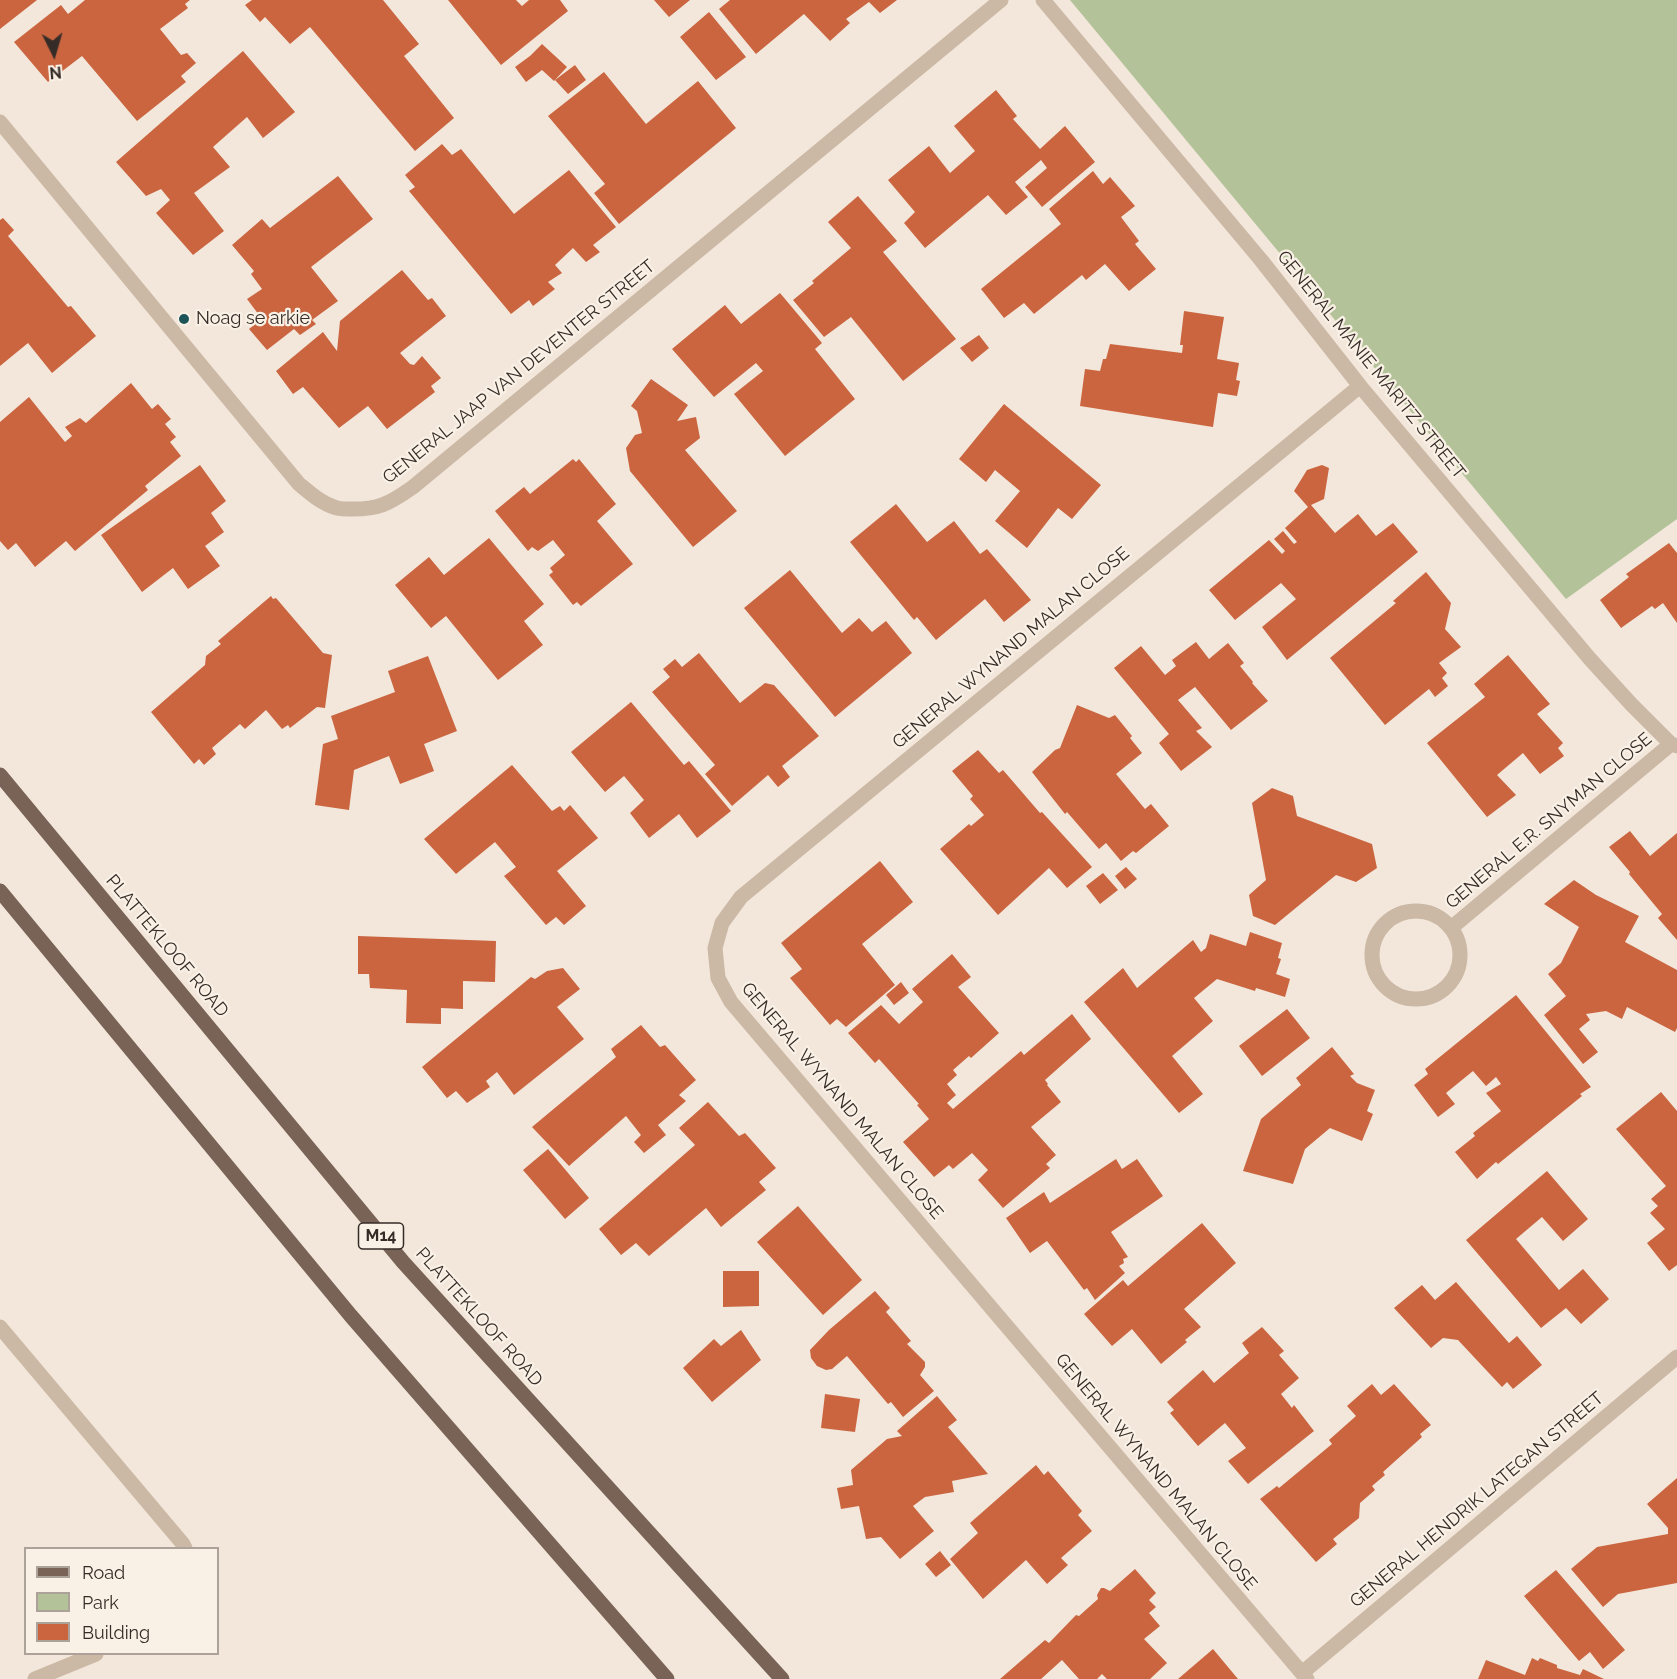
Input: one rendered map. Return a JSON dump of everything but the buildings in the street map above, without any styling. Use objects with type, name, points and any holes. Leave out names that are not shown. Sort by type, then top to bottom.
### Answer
[{"type":"main road","name":"PLATTEKLOOF ROAD","points":[[0,775],[403,1262],[782,1679]]},
{"type":"main road","points":[[0,891],[351,1316],[667,1679]]},
{"type":"street","name":"GENERAL JAAP VAN DEVENTER STREET","points":[[0,122],[299,484],[315,497],[335,508],[361,510],[375,508],[395,500],[413,487],[1001,0]]},
{"type":"street","name":"GENERAL MANIE MARITZ STREET","points":[[1043,0],[1261,261],[1360,386],[1590,659],[1631,704],[1674,745]]},
{"type":"street","name":"GENERAL WYNAND MALAN CLOSE","points":[[1305,1676],[731,1002],[718,978],[715,948],[722,923],[741,897],[1360,386]]},
{"type":"street","name":"GENERAL E.R. SNYMAN CLOSE","points":[[1451,928],[1674,745]]},
{"type":"street","name":"GENERAL E.R. SNYMAN CLOSE","points":[[1410,911],[1421,912],[1433,914],[1451,928],[1459,946],[1459,966],[1450,984],[1434,996],[1414,999],[1395,994],[1379,981],[1371,960],[1374,938],[1389,920],[1410,911]]},
{"type":"street","points":[[0,1327],[184,1547]]},
{"type":"street","name":"GENERAL HENDRIK LATEGAN STREET","points":[[1305,1676],[1675,1362]]},
{"type":"street","points":[[35,1679],[91,1655]]},
{"type":"green space","points":[[1070,0],[1677,0],[1677,519],[1566,599]]},
{"type":"place","name":"Noag se arkie","points":[[184,319]]}]
